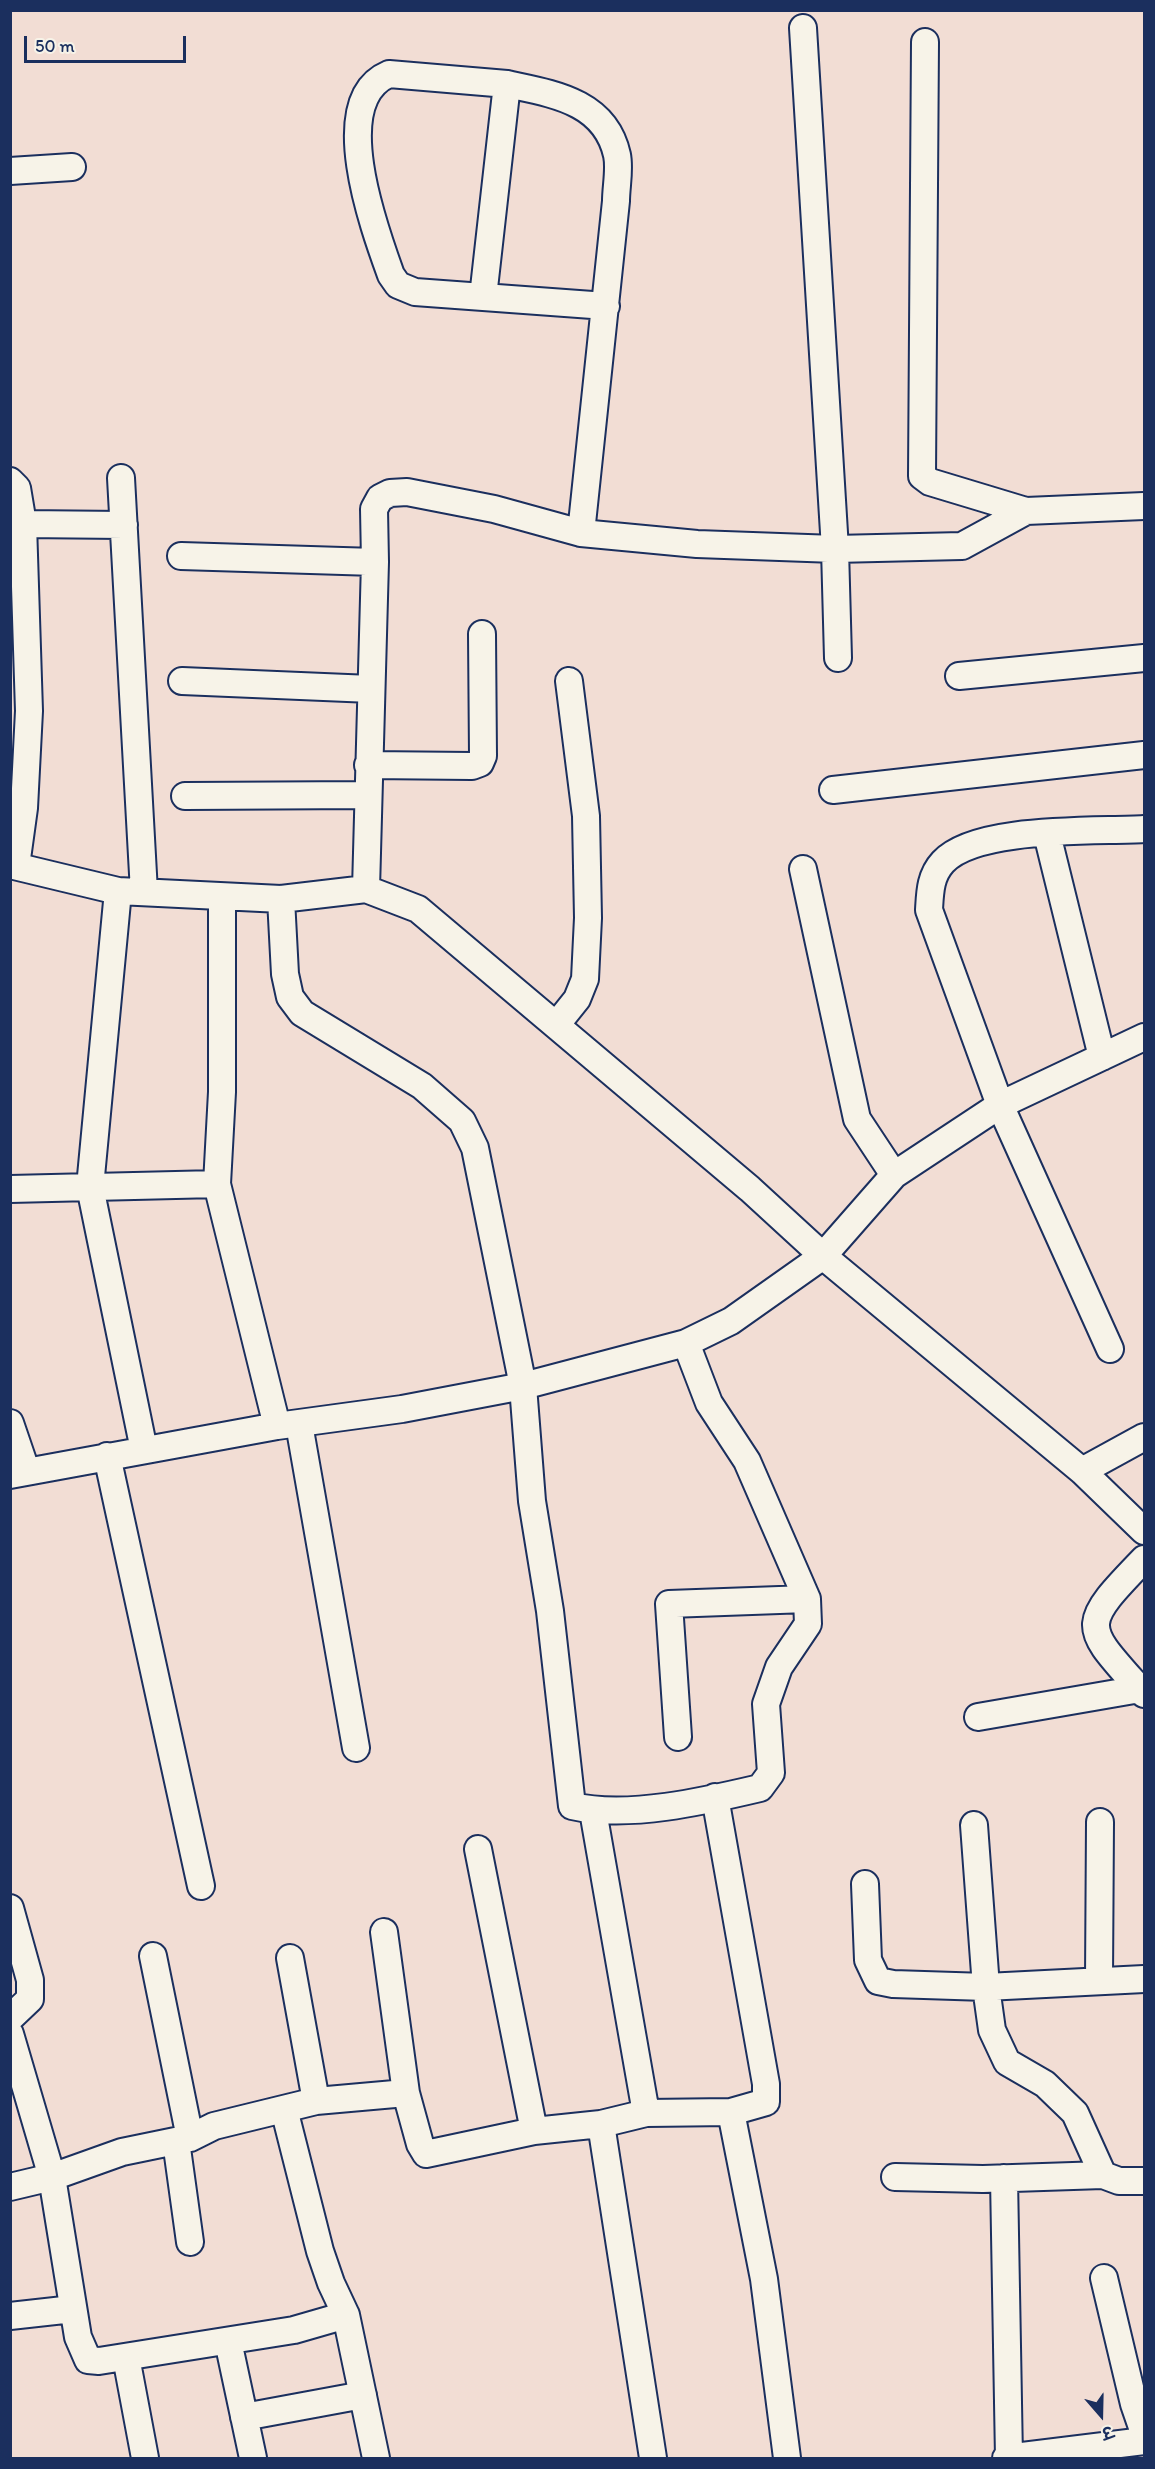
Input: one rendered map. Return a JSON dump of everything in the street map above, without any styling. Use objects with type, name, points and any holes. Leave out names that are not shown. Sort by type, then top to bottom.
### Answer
[{"type":"street","points":[[803,28],[835,549],[838,658]]},
{"type":"street","points":[[925,42],[922,476],[930,482],[1026,511],[1144,506]]},
{"type":"street","points":[[581,533],[606,306],[616,201],[617,156],[608,131],[591,113],[564,96],[507,84],[389,74],[374,80],[363,96],[356,127],[367,195],[383,253],[398,285],[415,292],[606,306]]},
{"type":"street","points":[[483,297],[507,84]]},
{"type":"street","points":[[10,171],[72,167]]},
{"type":"street","points":[[121,478],[144,891]]},
{"type":"street","points":[[10,481],[17,488],[23,524],[29,711],[24,808],[14,866],[118,891],[281,899],[366,889],[418,909],[750,1189],[823,1256],[1082,1471],[1144,1531]]},
{"type":"street","points":[[366,889],[375,562],[374,509],[380,498],[390,493],[407,492],[494,509],[581,533],[697,544],[835,549],[962,546],[1026,511]]},
{"type":"street","points":[[23,524],[124,525]]},
{"type":"street","points":[[181,556],[375,562]]},
{"type":"street","points":[[368,765],[472,766],[480,763],[483,756],[482,634]]},
{"type":"street","points":[[959,676],[1144,658]]},
{"type":"street","points":[[182,681],[371,689]]},
{"type":"street","points":[[557,1024],[577,999],[585,979],[588,918],[586,816],[568,681]]},
{"type":"street","points":[[833,790],[1144,755]]},
{"type":"street","points":[[186,796],[368,795]]},
{"type":"street","points":[[1110,1349],[1000,1105],[929,910],[930,885],[942,863],[965,846],[995,837],[1144,830]]},
{"type":"street","points":[[1047,834],[1102,1057]]},
{"type":"street","points":[[803,869],[857,1119],[894,1175]]},
{"type":"street","points":[[118,891],[90,1187],[144,1450]]},
{"type":"street","points":[[222,897],[222,1092],[217,1184],[288,1425],[356,1748]]},
{"type":"street","points":[[281,899],[285,974],[290,997],[302,1013],[422,1086],[462,1121],[475,1148],[523,1386],[532,1501],[550,1611],[572,1806],[593,1811],[657,1806],[760,1788],[771,1773],[766,1704],[779,1667],[808,1624],[807,1599],[747,1461],[709,1403],[686,1342]]},
{"type":"street","points":[[10,1423],[18,1473],[288,1425],[402,1409],[523,1386],[686,1342],[731,1321],[823,1256],[894,1175],[1000,1105],[1144,1037]]},
{"type":"street","points":[[10,1189],[217,1184]]},
{"type":"street","points":[[1082,1471],[1144,1437]]},
{"type":"street","points":[[107,1456],[201,1887]]},
{"type":"street","points":[[1142,1691],[1103,1648],[1097,1638],[1094,1620],[1103,1605],[1144,1559]]},
{"type":"street","points":[[678,1737],[669,1604],[807,1599]]},
{"type":"street","points":[[978,1717],[1142,1691]]},
{"type":"street","points":[[384,1932],[406,2093],[412,2119],[426,2154],[534,2131],[601,2124],[646,2113],[731,2112],[766,2102],[766,2084],[716,1797]]},
{"type":"street","points":[[593,1811],[646,2113]]},
{"type":"street","points":[[1099,1979],[1100,1822]]},
{"type":"street","points":[[974,1825],[986,1987],[992,2030],[1007,2062],[1045,2084],[1075,2113],[1103,2175]]},
{"type":"street","points":[[478,1849],[534,2131]]},
{"type":"street","points":[[866,1884],[868,1960],[878,1981],[892,1984],[986,1987],[1070,1984],[1099,1979],[1144,1979]]},
{"type":"street","points":[[10,1908],[30,1980],[30,1999],[10,2018]]},
{"type":"street","points":[[153,1956],[183,2139],[190,2242]]},
{"type":"street","points":[[290,1958],[316,2101]]},
{"type":"street","points":[[10,2034],[52,2177],[78,2337],[88,2360],[99,2361],[294,2330],[346,2315]]},
{"type":"street","points":[[10,2187],[52,2177],[122,2152],[183,2139],[214,2126],[316,2101],[406,2093]]},
{"type":"street","points":[[284,2109],[320,2251],[331,2283],[346,2315],[376,2458]]},
{"type":"street","points":[[731,2112],[764,2279],[787,2458]]},
{"type":"street","points":[[601,2124],[653,2458]]},
{"type":"street","points":[[895,2177],[1004,2178],[1103,2175],[1119,2181],[1144,2181]]},
{"type":"street","points":[[1004,2178],[1007,2458],[1051,2456],[1144,2441]]},
{"type":"street","points":[[1104,2278],[1132,2395],[1144,2433]]},
{"type":"street","points":[[10,2316],[73,2309]]},
{"type":"street","points":[[228,2341],[252,2458]]},
{"type":"street","points":[[126,2357],[145,2458]]},
{"type":"street","points":[[244,2417],[363,2395]]}]
